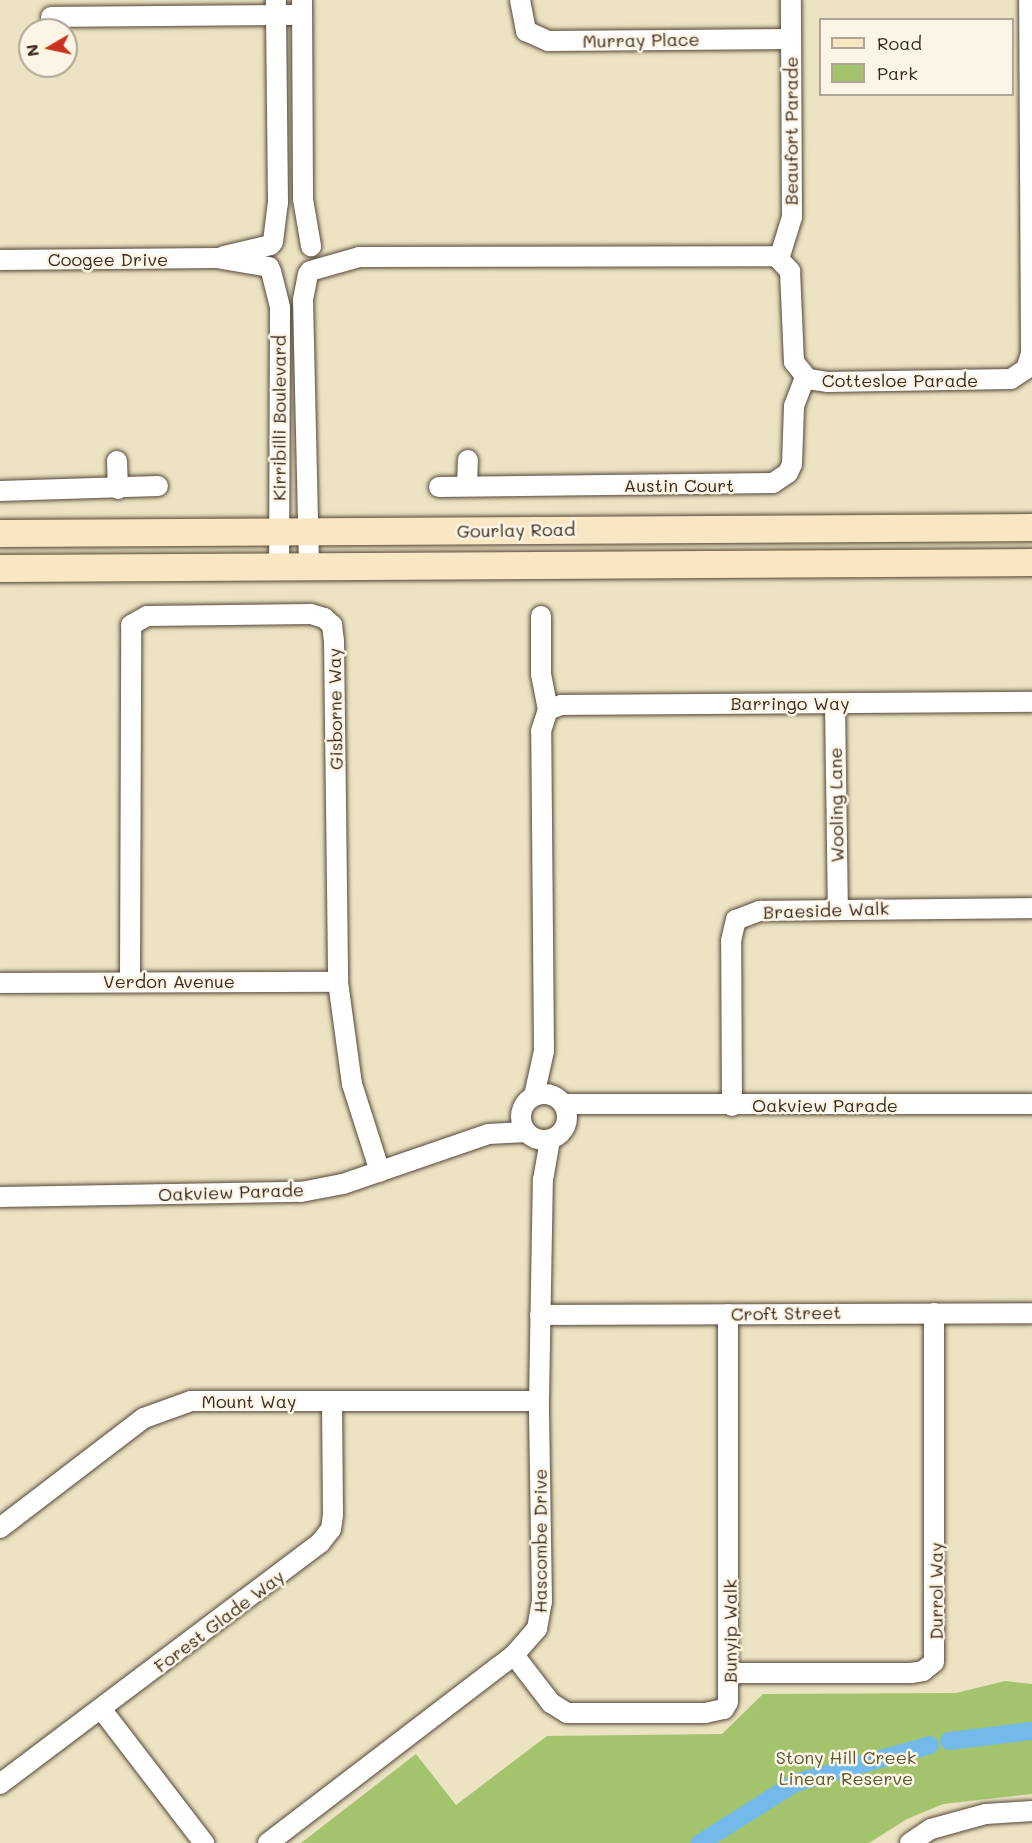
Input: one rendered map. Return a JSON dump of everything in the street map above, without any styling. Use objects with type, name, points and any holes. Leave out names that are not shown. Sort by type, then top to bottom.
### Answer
[{"type":"main road","name":"Gourlay Road","points":[[0,533],[1032,527]]},
{"type":"main road","name":"Gourlay Road","points":[[0,568],[1032,562]]},
{"type":"street","name":"Murray Place","points":[[520,0],[526,31],[548,41],[791,39]]},
{"type":"street","name":"Beaufort Parade","points":[[779,259],[792,217],[791,0]]},
{"type":"street","name":"Cottesloe Parade","points":[[779,259],[792,280],[794,362],[806,377],[827,382],[1011,379],[1026,369],[1031,354],[1029,0]]},
{"type":"street","points":[[276,7],[278,204],[270,269],[289,281],[309,272],[359,257]]},
{"type":"street","points":[[50,16],[302,7],[303,216],[311,247],[309,272]]},
{"type":"street","points":[[272,243],[293,235],[311,247],[359,257],[764,255],[779,259]]},
{"type":"street","name":"Coogee Drive","points":[[216,258],[272,243]]},
{"type":"street","name":"Coogee Drive","points":[[0,260],[216,258],[270,269]]},
{"type":"street","name":"Kirribilli Boulevard","points":[[270,269],[280,308],[279,566]]},
{"type":"street","name":"Kirribilli Boulevard","points":[[309,272],[303,300],[309,566]]},
{"type":"street","name":"Austin Court","points":[[439,487],[773,483],[788,473],[792,464],[794,406],[806,377]]},
{"type":"street","points":[[467,486],[468,460]]},
{"type":"street","points":[[117,461],[118,489]]},
{"type":"street","points":[[0,491],[158,486]]},
{"type":"street","name":"Gisborne Way","points":[[130,981],[131,625],[147,616],[311,614],[332,625],[338,982],[352,1084],[380,1172]]},
{"type":"street","points":[[541,616],[541,674],[548,710],[541,730],[544,1051],[534,1096],[522,1112],[537,1137],[561,1134],[567,1124],[544,1051]]},
{"type":"street","name":"Barringo Way","points":[[548,710],[561,705],[1032,702]]},
{"type":"street","name":"Wooling Lane","points":[[835,703],[838,908]]},
{"type":"street","name":"Braeside Walk","points":[[732,1106],[731,941],[736,920],[760,911],[838,908],[1032,908]]},
{"type":"street","name":"Verdon Avenue","points":[[0,984],[130,981],[338,982]]},
{"type":"street","points":[[534,1096],[559,1100]]},
{"type":"street","name":"Oakview Parade","points":[[559,1100],[617,1107],[1032,1104]]},
{"type":"street","name":"Oakview Parade","points":[[567,1124],[617,1107]]},
{"type":"street","name":"Oakview Parade","points":[[0,1197],[301,1192],[380,1172],[488,1134],[522,1112]]},
{"type":"street","name":"Oakview Parade","points":[[488,1134],[537,1137]]},
{"type":"street","name":"Hascombe Drive","points":[[268,1843],[514,1655],[529,1641],[541,1616],[539,1401],[543,1180],[537,1137]]},
{"type":"street","name":"Durrol Way","points":[[730,1673],[911,1673],[923,1671],[934,1662],[934,1313]]},
{"type":"street","name":"Croft Street","points":[[540,1316],[1032,1313]]},
{"type":"street","name":"Bunyip Walk","points":[[514,1655],[551,1703],[567,1713],[714,1713],[728,1702],[730,1673],[728,1314]]},
{"type":"street","name":"Mount Way","points":[[0,1528],[144,1418],[191,1401],[539,1401]]},
{"type":"street","name":"Forest Glade Way","points":[[0,1784],[102,1710],[320,1543],[331,1529],[332,1402]]},
{"type":"street","points":[[102,1710],[204,1843]]},
{"type":"street","points":[[910,1843],[931,1829],[986,1814],[1032,1811]]},
{"type":"green space","name":"Stony Hill Creek Linear Reserve","points":[[1005,1681],[1032,1684],[1032,1794],[943,1804],[907,1819],[869,1843],[301,1843],[416,1754],[456,1805],[547,1736],[722,1734],[763,1694],[956,1693]]},
{"type":"waterway","points":[[949,1741],[1032,1731]]},
{"type":"waterway","points":[[700,1843],[795,1783],[930,1745]]}]
